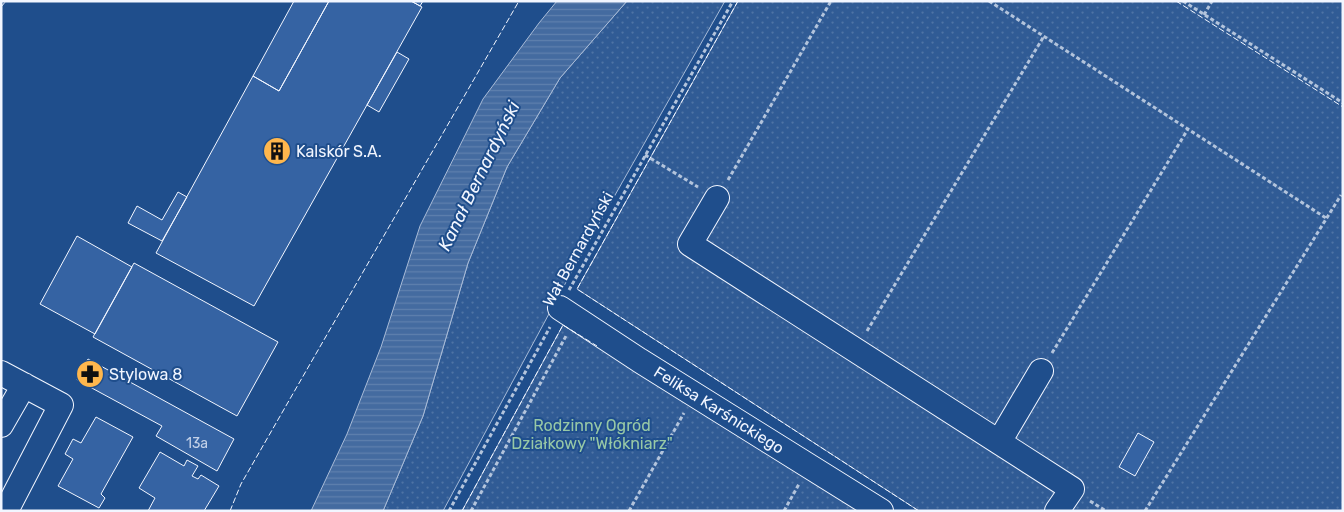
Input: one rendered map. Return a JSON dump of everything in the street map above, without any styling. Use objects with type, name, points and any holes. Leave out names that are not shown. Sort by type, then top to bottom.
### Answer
[{"type":"street","points":[[717,198],[690,244],[1072,489],[1057,511]]},
{"type":"street","name":"Feliksa Karśnickiego","points":[[568,313],[881,511]]},
{"type":"street","points":[[999,442],[1041,371]]},
{"type":"street","points":[[1,373],[61,405],[13,508]]},
{"type":"street","points":[[1,425],[24,385]]},
{"type":"path","name":"Wał Bernardyński","points":[[449,511],[568,313],[645,155],[733,1]]},
{"type":"path","points":[[645,155],[717,198],[831,1]]},
{"type":"path","points":[[989,1],[1326,218]]},
{"type":"path","points":[[1183,1],[1343,103]]},
{"type":"path","points":[[1204,15],[1212,1]]},
{"type":"path","points":[[856,350],[1044,36]]},
{"type":"path","points":[[1041,371],[1188,129]]},
{"type":"path","points":[[1145,511],[1341,194]]},
{"type":"path","points":[[471,511],[568,313]]},
{"type":"path","points":[[630,511],[694,394]]},
{"type":"path","points":[[784,511],[809,466]]},
{"type":"green space","points":[[627,1],[725,1],[572,271],[443,511],[383,511],[423,416],[468,263],[507,167],[560,78]]},
{"type":"green space","points":[[738,1],[1343,1],[1343,511],[919,511],[577,289]]},
{"type":"green space","name":"Rodzinny Ogród Działkowy \"Włókniarz\"","points":[[563,325],[859,511],[462,511]]},
{"type":"water","name":"Kanał Bernardyński","points":[[557,1],[627,1],[560,78],[507,167],[468,263],[423,416],[383,511],[311,511],[347,434],[381,347],[420,226],[483,99]]},
{"type":"building","points":[[294,1],[329,1],[279,91],[253,76]]},
{"type":"building","name":"Kalskór S.A.","points":[[329,1],[411,1],[422,7],[254,306],[156,253],[253,76],[279,91]]},
{"type":"building","points":[[411,1],[423,1],[420,6]]},
{"type":"building","points":[[397,52],[409,59],[379,112],[367,105]]},
{"type":"building","points":[[178,192],[187,197],[162,241],[128,223],[137,206],[162,220]]},
{"type":"building","points":[[77,236],[132,267],[95,334],[40,304]]},
{"type":"building","points":[[134,263],[278,342],[237,416],[93,337]]},
{"type":"building","points":[[88,359],[234,439],[217,471],[156,436],[162,426],[77,380]]},
{"type":"building","points":[[96,417],[133,437],[101,494],[105,498],[99,508],[58,486],[73,459],[65,454],[73,439],[81,443]]},
{"type":"building","points":[[1138,433],[1154,442],[1135,476],[1119,467]]},
{"type":"building","points":[[160,452],[184,466],[187,460],[198,466],[192,476],[198,479],[201,475],[219,486],[204,511],[148,511],[155,498],[139,488]]},
{"type":"fence","points":[[1,7],[6,1]]},
{"type":"fence","points":[[230,511],[241,484],[519,1]]},
{"type":"fence","points":[[738,1],[577,289],[919,511]]},
{"type":"fence","points":[[1176,1],[1343,107]]},
{"type":"fence","points":[[462,511],[563,325],[597,346]]},
{"type":"place","name":"Kalskór S.A.","points":[[277,151]]},
{"type":"place","name":"Stylowa 8","points":[[90,374]]}]
